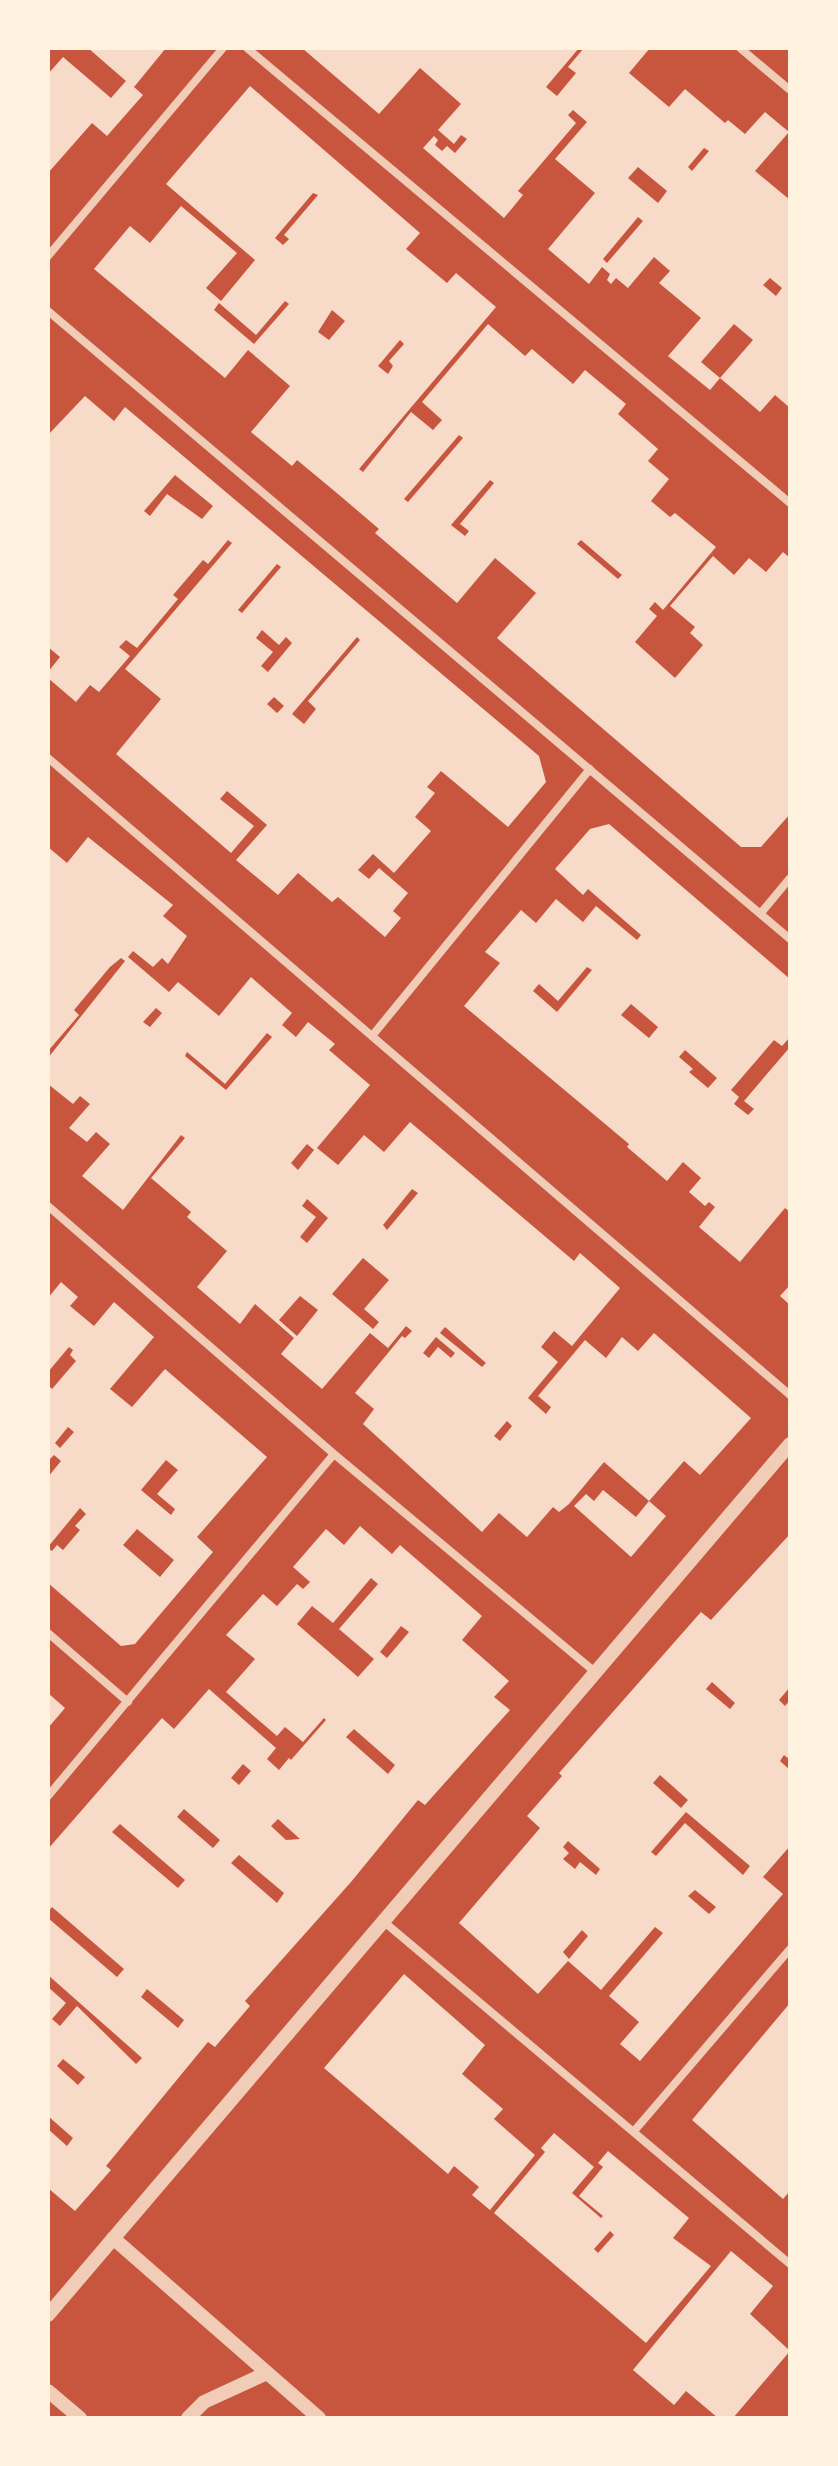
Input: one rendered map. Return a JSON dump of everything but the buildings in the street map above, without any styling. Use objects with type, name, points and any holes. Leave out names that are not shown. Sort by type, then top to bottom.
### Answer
[{"type":"street","points":[[48,256],[223,48]]},
{"type":"street","points":[[247,48],[790,503]]},
{"type":"street","points":[[740,48],[790,90]]},
{"type":"street","points":[[48,311],[790,939]]},
{"type":"street","points":[[48,758],[790,1395]]},
{"type":"street","points":[[372,1036],[590,769]]},
{"type":"street","points":[[761,913],[790,878]]},
{"type":"street","points":[[48,1206],[334,1454],[595,1672]]},
{"type":"street","points":[[48,2315],[790,1444]]},
{"type":"street","points":[[48,1796],[334,1454]]},
{"type":"street","points":[[48,1633],[128,1702]]},
{"type":"street","points":[[383,1921],[635,2130],[790,2264]]},
{"type":"street","points":[[635,2130],[790,1949]]},
{"type":"street","points":[[113,2238],[319,2418]]},
{"type":"street","points":[[188,2418],[204,2402],[267,2373]]},
{"type":"street","points":[[48,2391],[80,2418]]}]
